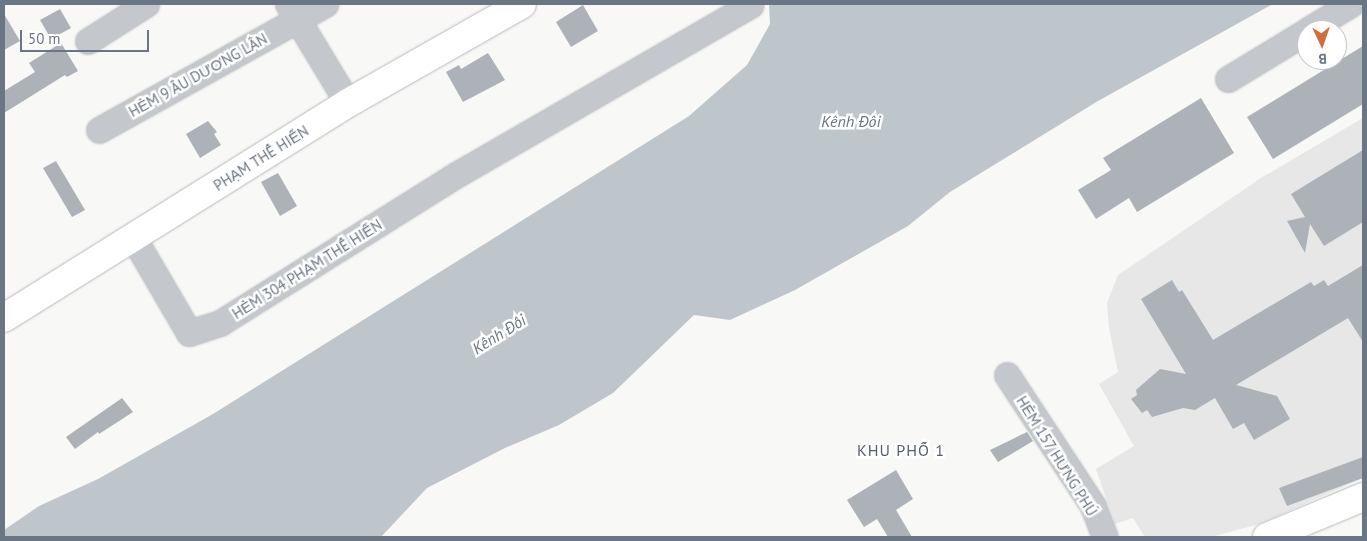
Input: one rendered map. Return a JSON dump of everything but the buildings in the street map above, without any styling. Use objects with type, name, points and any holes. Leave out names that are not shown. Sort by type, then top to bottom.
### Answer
[{"type":"main road","name":"PHẠM THẾ HIỂN","points":[[4,318],[348,103],[522,4]]},
{"type":"main road","points":[[1267,537],[1363,497]]},
{"type":"street","points":[[88,41],[146,4]]},
{"type":"street","name":"HẺM 9 ÂU DƯƠNG LÂN","points":[[99,130],[292,12],[325,4]]},
{"type":"street","points":[[1325,20],[1351,4]]},
{"type":"street","name":"HẺM 304 PHẠM THẾ HIỂN","points":[[133,237],[189,333],[220,324],[456,175],[750,5]]},
{"type":"street","points":[[292,12],[348,103]]},
{"type":"street","points":[[1228,79],[1297,37]]},
{"type":"street","name":"HẺM 157 HƯNG PHÚ","points":[[1008,375],[1092,506],[1105,537]]},
{"type":"shaded area","points":[[1363,118],[1363,478],[1259,524],[1211,537],[1145,537],[1133,518],[1115,524],[1096,469],[1134,446],[1099,384],[1118,372],[1109,328],[1107,303],[1118,275],[1261,178]]},
{"type":"water","name":"Kênh Đôi","points":[[769,4],[1273,4],[1098,101],[950,192],[908,226],[795,290],[730,320],[694,315],[613,393],[559,425],[505,448],[427,488],[381,537],[4,537],[4,530],[39,506],[98,479],[213,414],[689,116],[747,65],[770,24]]},
{"type":"district","name":"KHU PHỐ 1","points":[[901,450]]}]
